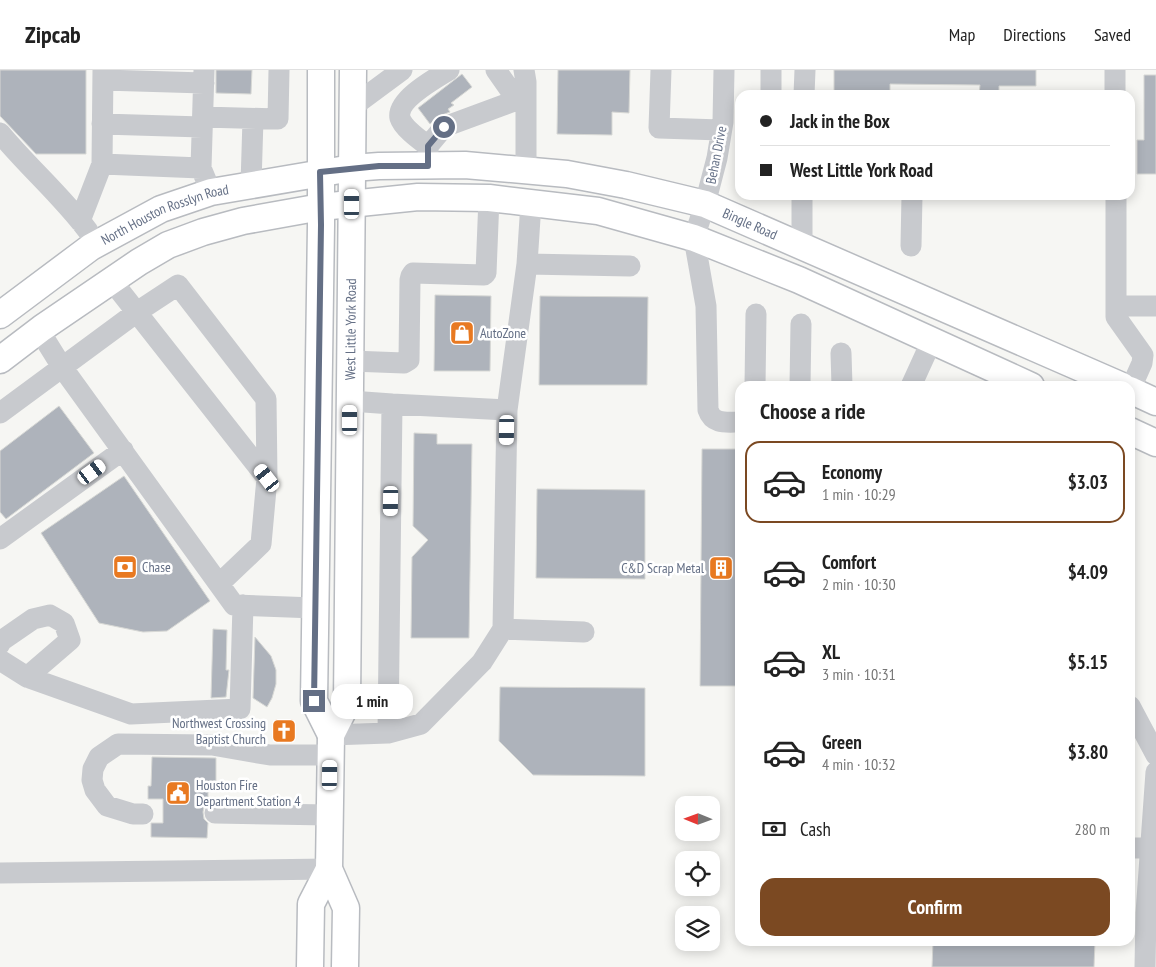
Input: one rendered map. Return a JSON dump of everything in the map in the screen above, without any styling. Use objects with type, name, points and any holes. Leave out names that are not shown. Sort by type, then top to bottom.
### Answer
[{"type":"main road","name":"West Little York Road","points":[[321,70],[321,207],[314,701],[331,745]]},
{"type":"main road","name":"West Little York Road","points":[[345,967],[346,908],[329,869],[329,814],[331,745],[347,703],[353,70]]},
{"type":"main road","name":"Bingle Road","points":[[352,168],[379,166],[423,149],[465,165],[567,174],[626,184],[705,204],[1110,381]]},
{"type":"main road","name":"North Houston Rosslyn Road","points":[[0,315],[94,246],[161,209],[211,192],[352,168]]},
{"type":"main road","points":[[321,207],[418,197],[489,198],[598,211],[694,238],[799,280],[1020,381]]},
{"type":"main road","name":"North Houston Rosslyn Road","points":[[0,360],[39,330],[139,262],[168,245],[203,232],[242,221],[321,207]]},
{"type":"main road","points":[[94,246],[112,281]]},
{"type":"main road","points":[[1135,392],[1156,402]]},
{"type":"main road","points":[[1135,434],[1156,443]]},
{"type":"main road","points":[[315,608],[349,607]]},
{"type":"main road","name":"West Little York Road","points":[[310,967],[311,904],[329,869]]},
{"type":"street","points":[[102,124],[278,119],[279,70]]},
{"type":"street","points":[[352,107],[402,70]]},
{"type":"street","points":[[449,70],[413,94],[403,105],[400,119],[423,149],[444,127],[526,82],[524,70]]},
{"type":"street","points":[[661,70],[659,128],[722,130]]},
{"type":"street","name":"Behan Drive","points":[[694,238],[717,158],[722,130],[724,70]]},
{"type":"street","points":[[771,70],[771,90]]},
{"type":"street","points":[[804,90],[805,70]]},
{"type":"street","points":[[1115,70],[1115,90]]},
{"type":"street","points":[[80,221],[102,164],[103,75],[204,77],[201,168],[211,192]]},
{"type":"street","points":[[511,90],[526,170]]},
{"type":"street","points":[[251,184],[253,119]]},
{"type":"street","points":[[0,132],[20,158],[80,221],[94,246]]},
{"type":"street","points":[[102,164],[201,168]]},
{"type":"street","points":[[351,361],[404,362],[409,360],[410,280],[413,273],[484,275],[486,272],[489,198]]},
{"type":"street","points":[[802,200],[802,247]]},
{"type":"street","points":[[911,246],[912,200]]},
{"type":"street","points":[[1116,200],[1116,317],[1143,355],[1142,363],[1134,381]]},
{"type":"street","points":[[143,814],[133,814],[107,806],[95,790],[92,780],[92,769],[99,758],[118,744],[212,745],[270,755],[331,745],[421,724],[482,662],[503,629],[507,410],[527,264],[531,203]]},
{"type":"street","points":[[694,238],[706,306],[708,410],[712,419],[718,422],[735,422]]},
{"type":"street","points":[[527,264],[630,266]]},
{"type":"street","points":[[112,281],[267,478]]},
{"type":"street","points":[[0,413],[137,312],[178,285],[266,400],[267,478],[260,544],[219,584]]},
{"type":"street","points":[[1116,306],[1156,306]]},
{"type":"street","points":[[755,381],[756,314]]},
{"type":"street","points":[[800,381],[802,324]]},
{"type":"street","points":[[39,330],[62,367],[234,605],[315,608]]},
{"type":"street","points":[[913,381],[932,340]]},
{"type":"street","points":[[841,352],[842,381]]},
{"type":"street","points":[[350,401],[507,410]]},
{"type":"street","points":[[388,733],[392,404]]},
{"type":"street","points":[[0,539],[123,450]]},
{"type":"street","points":[[0,660],[27,677],[132,714],[240,709],[243,605]]},
{"type":"street","points":[[0,644],[1,641],[33,619],[50,615],[64,623],[70,640],[27,677]]},
{"type":"street","points":[[503,629],[584,632]]},
{"type":"street","points":[[1135,715],[1156,755]]},
{"type":"street","points":[[1145,967],[1146,914],[1140,848],[1156,772]]},
{"type":"street","points":[[216,813],[329,814]]},
{"type":"street","points":[[0,873],[329,869]]},
{"type":"building","points":[[0,70],[86,70],[86,154],[36,154],[0,116]]},
{"type":"building","points":[[216,70],[252,70],[251,94],[216,93]]},
{"type":"building","points":[[558,70],[630,70],[629,113],[612,112],[612,135],[557,134]]},
{"type":"building","points":[[834,70],[1036,70],[1036,86],[999,86],[999,90],[980,90],[980,85],[890,84],[890,90],[834,90]]},
{"type":"building","points":[[462,74],[472,87],[451,103],[454,105],[448,109],[450,112],[439,116],[430,124],[418,108]]},
{"type":"building","points":[[1144,75],[1156,75],[1156,174],[1137,174],[1137,140],[1144,140]]},
{"type":"building","name":"AutoZone","points":[[435,295],[491,296],[490,371],[434,371]]},
{"type":"building","points":[[540,296],[648,297],[647,385],[539,385]]},
{"type":"building","points":[[59,406],[94,453],[6,519],[0,512],[0,451]]},
{"type":"building","points":[[414,433],[437,434],[437,444],[472,444],[469,638],[411,638],[412,557],[428,540],[413,526]]},
{"type":"building","name":"C&D Scrap Metal","points":[[702,449],[735,449],[735,686],[700,686]]},
{"type":"building","name":"Chase","points":[[124,476],[210,601],[167,631],[143,632],[99,623],[41,533]]},
{"type":"building","points":[[537,489],[645,490],[645,579],[536,578]]},
{"type":"building","points":[[213,629],[227,630],[226,670],[229,670],[226,697],[211,698]]},
{"type":"building","points":[[255,637],[271,656],[276,670],[276,684],[267,707],[253,698]]},
{"type":"building","points":[[500,687],[645,688],[645,776],[533,775],[499,741]]},
{"type":"building","name":"Houston Fire Department Station 4","points":[[152,757],[216,758],[216,786],[208,786],[208,803],[204,807],[203,812],[204,819],[208,823],[207,838],[151,837],[151,823],[163,823],[163,799],[148,799],[148,786],[151,786]]},
{"type":"building","points":[[933,946],[1095,946],[1094,967],[932,967]]},
{"type":"place","name":"AutoZone","points":[[462,333]]},
{"type":"place","name":"Chase","points":[[125,567]]},
{"type":"place","name":"C&D Scrap Metal","points":[[721,568]]},
{"type":"place","name":"Northwest Crossing Baptist Church","points":[[284,731]]},
{"type":"place","name":"Houston Fire Department Station 4","points":[[178,793]]},
{"type":"route","points":[[314,701],[321,225],[320,172],[379,166],[428,166],[428,146],[444,127]]}]
